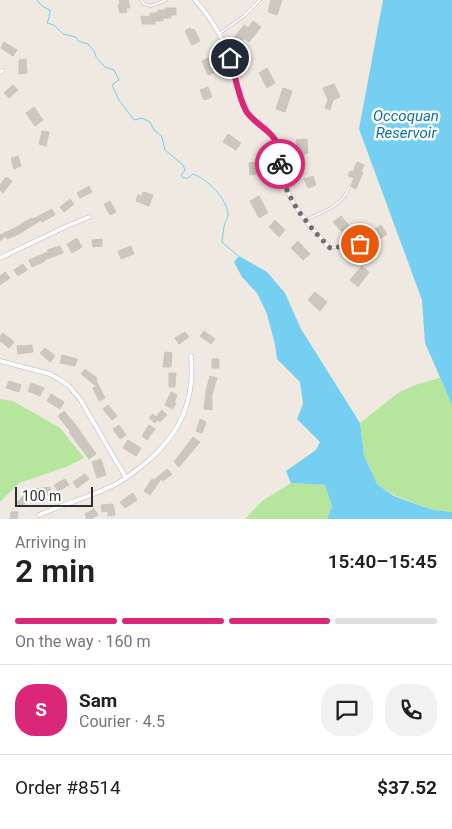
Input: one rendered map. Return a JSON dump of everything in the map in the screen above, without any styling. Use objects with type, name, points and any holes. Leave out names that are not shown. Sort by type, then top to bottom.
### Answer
[{"type":"street","points":[[195,0],[219,34],[230,58],[237,85],[247,111],[276,142],[279,150],[280,167],[286,188],[294,205],[330,248]]},
{"type":"street","points":[[0,258],[89,217]]},
{"type":"street","points":[[39,515],[103,490],[126,478],[157,453],[172,435],[185,412],[191,391],[191,356]]},
{"type":"street","points":[[0,361],[50,374],[68,385],[80,399],[126,478]]},
{"type":"lane","points":[[141,0],[144,4],[151,6],[166,0]]},
{"type":"lane","points":[[219,34],[244,16],[260,0]]},
{"type":"lane","points":[[305,220],[341,200],[349,188]]},
{"type":"lane","points":[[330,248],[370,243]]},
{"type":"green space","points":[[440,378],[452,405],[452,512],[433,510],[394,495],[377,484],[364,455],[360,423],[398,393],[415,385]]},
{"type":"green space","points":[[0,399],[13,401],[60,428],[84,458],[66,467],[19,483],[0,502]]},
{"type":"green space","points":[[291,483],[325,485],[332,507],[327,519],[245,519],[262,501]]},
{"type":"water","name":"Occoquan Reservoir","points":[[383,0],[452,0],[452,405],[425,343],[422,300],[359,129]]},
{"type":"water","points":[[239,256],[267,272],[285,293],[301,329],[360,423],[364,455],[377,484],[394,496],[433,510],[452,512],[452,519],[327,519],[332,507],[325,485],[291,483],[286,471],[316,450],[320,442],[297,419],[303,404],[300,382],[277,359],[267,314],[257,293],[242,277],[234,262]]},
{"type":"building","points":[[119,0],[128,0],[130,8],[126,8],[127,12],[120,13]]},
{"type":"building","points":[[271,0],[282,0],[277,15],[268,12]]},
{"type":"building","points":[[165,8],[176,8],[176,15],[170,15],[171,18],[163,18],[163,21],[155,21],[155,24],[142,24],[141,16],[150,17],[150,13],[157,13],[158,10],[165,10]]},
{"type":"building","points":[[253,21],[261,27],[249,42],[244,38],[239,44],[233,39],[244,25],[248,28]]},
{"type":"building","points":[[190,28],[191,30],[194,29],[200,41],[192,45],[185,31]]},
{"type":"building","points":[[4,42],[17,50],[13,56],[1,48]]},
{"type":"building","points":[[211,57],[217,71],[208,75],[202,61]]},
{"type":"building","points":[[26,59],[27,73],[19,74],[19,60]]},
{"type":"building","points":[[267,68],[275,83],[267,88],[259,73]]},
{"type":"building","points":[[334,84],[340,97],[333,100],[330,110],[325,108],[328,100],[323,88]]},
{"type":"building","points":[[13,85],[18,90],[9,98],[4,93]]},
{"type":"building","points":[[208,87],[212,97],[204,100],[200,90]]},
{"type":"building","points":[[283,88],[292,91],[285,112],[276,109]]},
{"type":"building","points":[[34,107],[43,120],[35,126],[26,113]]},
{"type":"building","points":[[42,131],[49,132],[46,146],[39,144]]},
{"type":"building","points":[[228,134],[241,143],[236,150],[223,142]]},
{"type":"building","points":[[307,139],[308,153],[304,154],[304,158],[298,158],[296,140]]},
{"type":"building","points":[[18,156],[21,166],[14,169],[11,158]]},
{"type":"building","points":[[258,162],[259,172],[250,175],[249,163]]},
{"type":"building","points":[[357,162],[364,165],[356,189],[351,185],[354,178],[348,176],[350,171],[353,172]]},
{"type":"building","points":[[313,176],[316,185],[308,188],[304,179]]},
{"type":"building","points":[[6,177],[12,181],[3,193],[0,190],[0,185]]},
{"type":"building","points":[[89,186],[92,192],[80,198],[77,193]]},
{"type":"building","points":[[143,192],[153,195],[149,206],[136,201],[138,195],[142,196]]},
{"type":"building","points":[[259,196],[268,213],[259,218],[250,201]]},
{"type":"building","points":[[70,199],[74,204],[64,212],[60,207]]},
{"type":"building","points":[[110,201],[116,212],[110,215],[104,204]]},
{"type":"building","points":[[52,209],[55,215],[42,222],[41,220],[19,234],[7,239],[6,236],[0,241],[0,235]]},
{"type":"building","points":[[341,216],[351,228],[344,234],[333,222]]},
{"type":"building","points":[[275,220],[285,230],[279,237],[269,227]]},
{"type":"building","points":[[381,225],[387,234],[378,240],[372,231]]},
{"type":"building","points":[[77,238],[82,247],[72,253],[67,244]]},
{"type":"building","points":[[102,239],[102,246],[93,247],[92,240]]},
{"type":"building","points":[[298,241],[310,254],[303,260],[291,248]]},
{"type":"building","points":[[60,246],[63,253],[32,267],[29,260],[48,252],[47,250]]},
{"type":"building","points":[[131,246],[134,254],[121,259],[118,251]]},
{"type":"building","points":[[23,264],[27,270],[18,276],[14,270]]},
{"type":"building","points":[[362,266],[369,272],[358,287],[350,280]]},
{"type":"building","points":[[5,272],[10,278],[0,285],[0,276]]},
{"type":"building","points":[[315,292],[327,302],[320,311],[308,300]]},
{"type":"building","points":[[204,331],[215,339],[211,344],[200,336]]},
{"type":"building","points":[[185,332],[189,337],[179,344],[175,338]]},
{"type":"building","points":[[3,333],[14,342],[9,348],[0,341]]},
{"type":"building","points":[[32,345],[33,352],[18,354],[17,346]]},
{"type":"building","points":[[45,348],[55,356],[50,362],[40,353]]},
{"type":"building","points":[[165,352],[172,353],[171,367],[163,367]]},
{"type":"building","points":[[62,355],[77,359],[75,366],[60,363]]},
{"type":"building","points":[[212,359],[219,359],[219,368],[212,368]]},
{"type":"building","points":[[85,369],[97,378],[96,380],[105,398],[99,401],[93,388],[96,386],[81,374]]},
{"type":"building","points":[[169,373],[176,373],[175,387],[169,387]]},
{"type":"building","points":[[210,376],[217,378],[211,398],[212,410],[204,409]]},
{"type":"building","points":[[9,381],[21,385],[19,392],[6,388]]},
{"type":"building","points":[[31,383],[44,388],[40,396],[28,391]]},
{"type":"building","points":[[171,392],[177,395],[173,409],[165,405]]},
{"type":"building","points":[[51,394],[64,402],[60,409],[47,401]]},
{"type":"building","points":[[108,405],[117,416],[112,420],[103,409]]},
{"type":"building","points":[[162,410],[167,415],[160,422],[158,420],[155,423],[149,418],[153,414],[156,417]]},
{"type":"building","points":[[64,411],[96,454],[89,459],[58,416]]},
{"type":"building","points":[[200,419],[206,422],[202,433],[196,431]]},
{"type":"building","points":[[119,425],[126,435],[120,439],[113,429]]},
{"type":"building","points":[[149,425],[155,429],[147,440],[142,436]]},
{"type":"building","points":[[193,437],[200,442],[179,467],[174,462]]},
{"type":"building","points":[[128,440],[141,448],[136,456],[123,448]]},
{"type":"building","points":[[101,459],[106,475],[97,478],[92,462]]},
{"type":"building","points":[[167,469],[172,474],[163,481],[161,479],[150,495],[144,491],[152,479],[154,480]]},
{"type":"building","points":[[85,474],[89,479],[77,488],[73,482]]},
{"type":"building","points":[[65,479],[69,485],[58,491],[54,485]]},
{"type":"building","points":[[50,487],[51,494],[37,496],[36,489]]},
{"type":"building","points":[[26,492],[31,496],[22,507],[17,503]]},
{"type":"building","points":[[133,493],[137,500],[125,508],[120,502]]},
{"type":"building","points":[[113,504],[115,515],[108,516],[108,511],[102,512],[101,505]]},
{"type":"building","points":[[94,509],[98,515],[87,519],[85,514]]},
{"type":"building","points":[[11,512],[18,512],[17,519],[10,519]]},
{"type":"waterway","points":[[37,0],[42,6],[50,10],[47,23],[54,25],[63,34],[76,37],[78,41],[88,44],[105,67],[114,70],[119,80],[112,85],[119,100],[134,120],[142,118],[150,122],[154,130],[162,137],[165,150],[183,165],[185,170],[181,175],[183,178],[188,178],[193,174],[204,180],[221,196],[228,215],[224,226],[222,242],[238,256]]},
{"type":"way so far","points":[[280,164],[282,177],[294,205],[330,248],[360,244]]},
{"type":"route","points":[[230,58],[237,85],[247,111],[275,139],[279,150],[280,164]]}]
